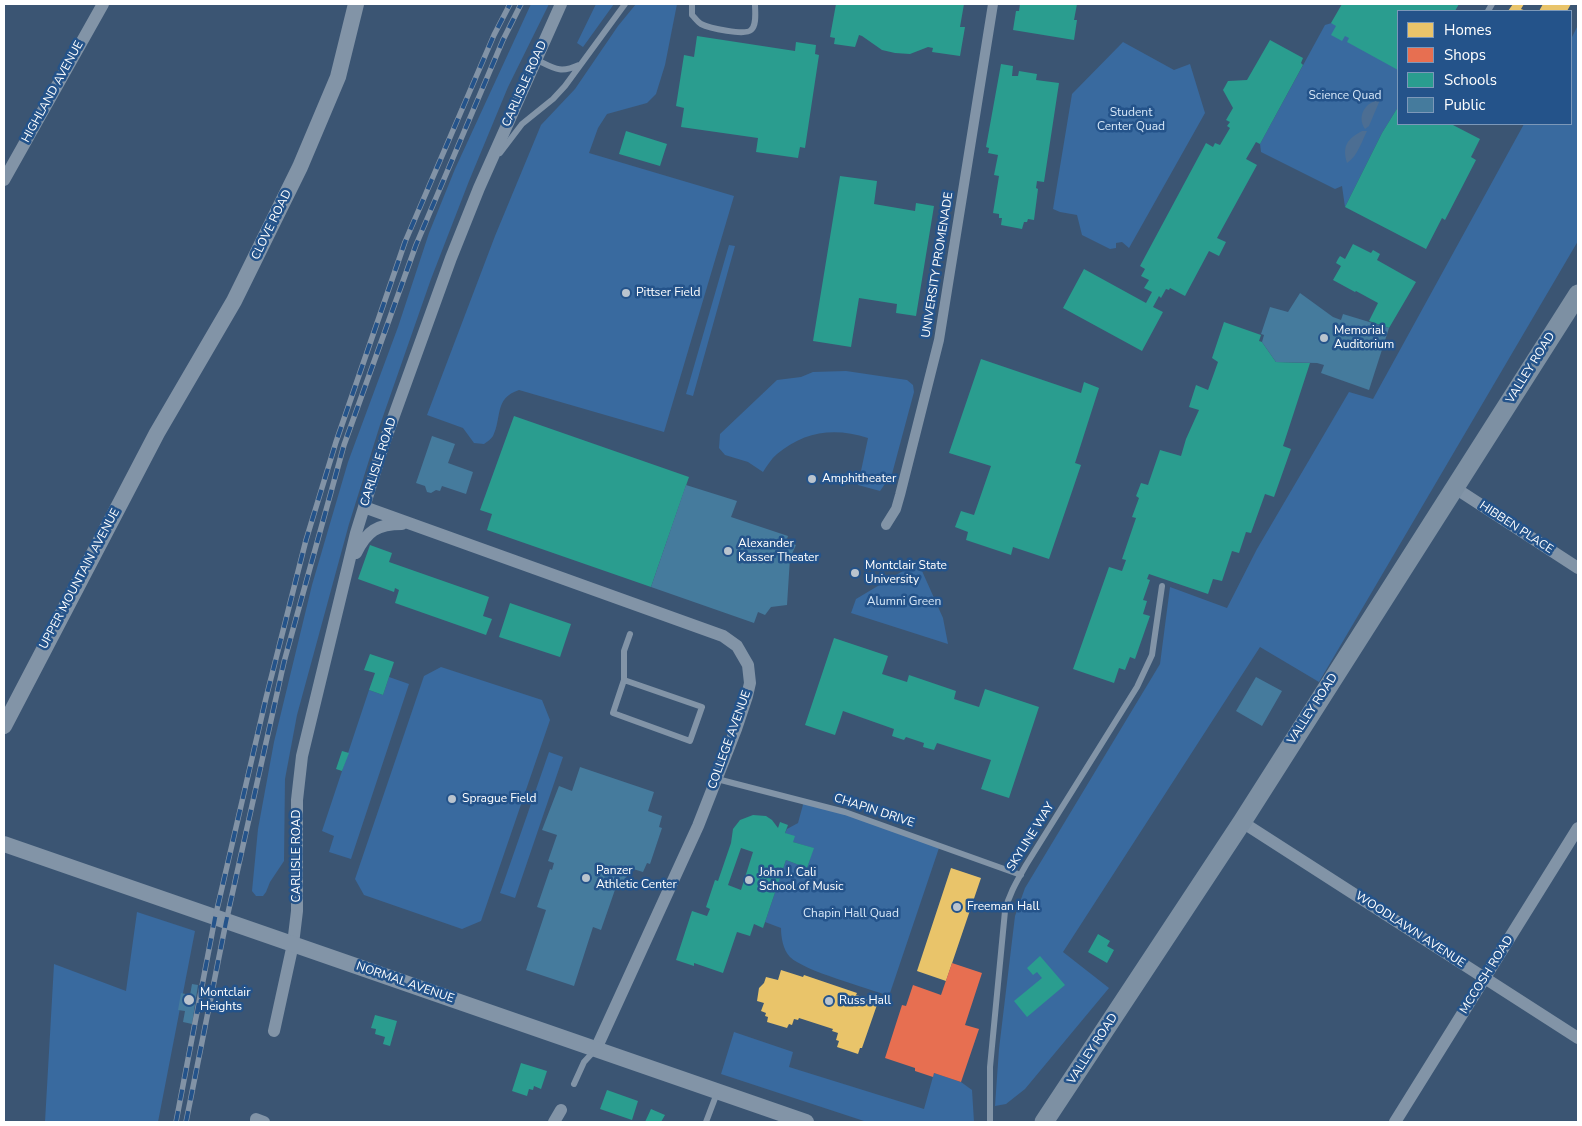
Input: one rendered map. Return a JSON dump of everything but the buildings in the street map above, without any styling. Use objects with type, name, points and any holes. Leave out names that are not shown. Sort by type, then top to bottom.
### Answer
[{"type":"main road","name":"VALLEY ROAD","points":[[1044,1122],[1242,822],[1578,294]]},
{"type":"street","name":"HIGHLAND AVENUE","points":[[4,180],[103,4]]},
{"type":"street","name":"CLOVE ROAD","points":[[157,433],[234,302],[300,167],[338,77],[356,4]]},
{"type":"street","name":"CARLISLE ROAD","points":[[274,1031],[293,944],[298,911],[298,777],[346,573],[364,508],[383,446],[451,258],[535,59],[561,4]]},
{"type":"street","name":"UNIVERSITY PROMENADE","points":[[886,525],[896,509],[939,340],[993,4]]},
{"type":"street","name":"UPPER MOUNTAIN AVENUE","points":[[4,726],[157,433]]},
{"type":"street","name":"HIBBEN PLACE","points":[[1454,488],[1578,568]]},
{"type":"street","name":"COLLEGE AVENUE","points":[[364,508],[724,636],[737,646],[748,666],[750,683],[736,729],[694,835],[596,1049]]},
{"type":"street","points":[[346,573],[363,539],[368,534],[387,525],[411,524]]},
{"type":"street","name":"WOODLAWN AVENUE","points":[[1242,822],[1578,1038]]},
{"type":"street","name":"MCCOSH ROAD","points":[[1395,1122],[1578,828]]},
{"type":"street","name":"NORMAL AVENUE","points":[[4,844],[806,1122]]},
{"type":"street","points":[[554,1122],[561,1110]]},
{"type":"lane","points":[[487,170],[522,124],[553,99],[625,4]]},
{"type":"lane","points":[[692,4],[692,15],[700,23],[746,33],[752,30],[755,22],[755,4]]},
{"type":"lane","points":[[535,59],[560,70],[568,70],[580,64]]},
{"type":"lane","name":"SKYLINE WAY","points":[[990,1122],[990,1067],[1005,912],[1011,892],[1137,688],[1152,655],[1162,586]]},
{"type":"lane","points":[[624,680],[702,707],[690,741],[613,713],[624,680],[624,651],[630,634]]},
{"type":"lane","name":"CHAPIN DRIVE","points":[[716,779],[846,812],[1021,875]]},
{"type":"lane","name":"COLLEGE AVENUE","points":[[574,1084],[584,1062],[596,1049]]},
{"type":"lane","points":[[706,1122],[718,1091]]},
{"type":"green space","points":[[531,4],[549,4],[508,87],[431,279],[380,425],[349,524],[297,715],[285,779],[284,861],[263,896],[256,896],[252,891],[258,829],[274,742],[312,585],[348,462],[398,327],[429,233],[455,169]]},
{"type":"green space","points":[[596,4],[614,4],[583,47],[577,43]]},
{"type":"green space","points":[[636,4],[677,4],[665,65],[656,94],[647,103],[607,114],[598,128],[589,153],[734,196],[664,432],[519,390],[511,394],[502,403],[496,429],[492,437],[484,444],[474,443],[463,428],[427,415],[495,236],[541,125],[575,89],[618,26]]},
{"type":"green space","name":"Science Quad","points":[[1335,22],[1397,54],[1397,109],[1382,133],[1345,207],[1342,186],[1335,189],[1261,152],[1260,144],[1325,25]]},
{"type":"green space","points":[[1578,25],[1578,241],[1319,682],[1260,647],[1063,952],[1109,988],[1025,1089],[1006,1104],[995,1106],[999,1049],[1015,916],[1025,888],[1160,664],[1170,587],[1227,608],[1257,549],[1349,392],[1373,399],[1523,125],[1572,125],[1572,37]]},
{"type":"green space","name":"Student Center Quad","points":[[1123,42],[1174,70],[1190,64],[1205,113],[1129,248],[1122,242],[1116,243],[1116,248],[1110,249],[1082,235],[1077,215],[1053,209],[1072,94]]},
{"type":"green space","points":[[729,245],[735,246],[693,396],[686,394]]},
{"type":"green space","points":[[846,371],[907,380],[913,385],[914,392],[892,474],[880,491],[858,485],[868,438],[832,432],[809,436],[787,446],[771,460],[763,472],[748,462],[725,455],[719,448],[720,434],[777,380],[801,377],[813,372]]},
{"type":"green space","name":"Alumni Green","points":[[918,562],[943,618],[948,644],[851,613],[856,599]]},
{"type":"green space","name":"Sprague Field","points":[[441,667],[542,700],[550,720],[481,921],[462,929],[364,895],[355,879],[424,676]]},
{"type":"green space","points":[[389,677],[409,684],[351,859],[329,852],[334,836],[322,831],[369,690],[383,695]]},
{"type":"green space","points":[[549,752],[563,757],[515,898],[500,893]]},
{"type":"green space","name":"Chapin Hall Quad","points":[[804,801],[940,845],[889,996],[808,968],[797,962],[790,957],[784,947],[781,928],[765,922],[786,860],[807,868],[813,848],[793,842],[785,833],[787,829],[798,823]]},
{"type":"green space","points":[[137,912],[195,931],[158,1122],[45,1122],[54,964],[126,991]]},
{"type":"green space","points":[[734,1032],[793,1052],[789,1067],[924,1109],[934,1073],[961,1082],[972,1090],[974,1122],[867,1122],[721,1074]]},
{"type":"shaded area","points":[[1380,100],[1369,126],[1365,129],[1362,124],[1364,110],[1370,103]]},
{"type":"shaded area","points":[[1362,131],[1367,131],[1356,153],[1347,163],[1345,152],[1347,144],[1349,140]]},
{"type":"railway","points":[[176,1122],[215,918],[266,698],[306,540],[336,442],[405,242],[494,35],[510,4]]},
{"type":"railway","points":[[186,1122],[226,922],[284,662],[344,445],[416,245],[503,40],[521,4]]},
{"type":"place","name":"Pittser Field","points":[[626,293]]},
{"type":"place","name":"Memorial Auditorium","points":[[1324,338]]},
{"type":"place","name":"Amphitheater","points":[[812,479]]},
{"type":"place","name":"Alexander Kasser Theater","points":[[728,551]]},
{"type":"place","name":"Montclair State University","points":[[855,573]]},
{"type":"place","name":"Sprague Field","points":[[452,799]]},
{"type":"place","name":"Panzer Athletic Center","points":[[586,878]]},
{"type":"place","name":"John J. Cali School of Music","points":[[749,880]]},
{"type":"place","name":"Freeman Hall","points":[[957,907]]},
{"type":"place","name":"Montclair Heights","points":[[189,1000]]},
{"type":"place","name":"Russ Hall","points":[[829,1001]]}]
